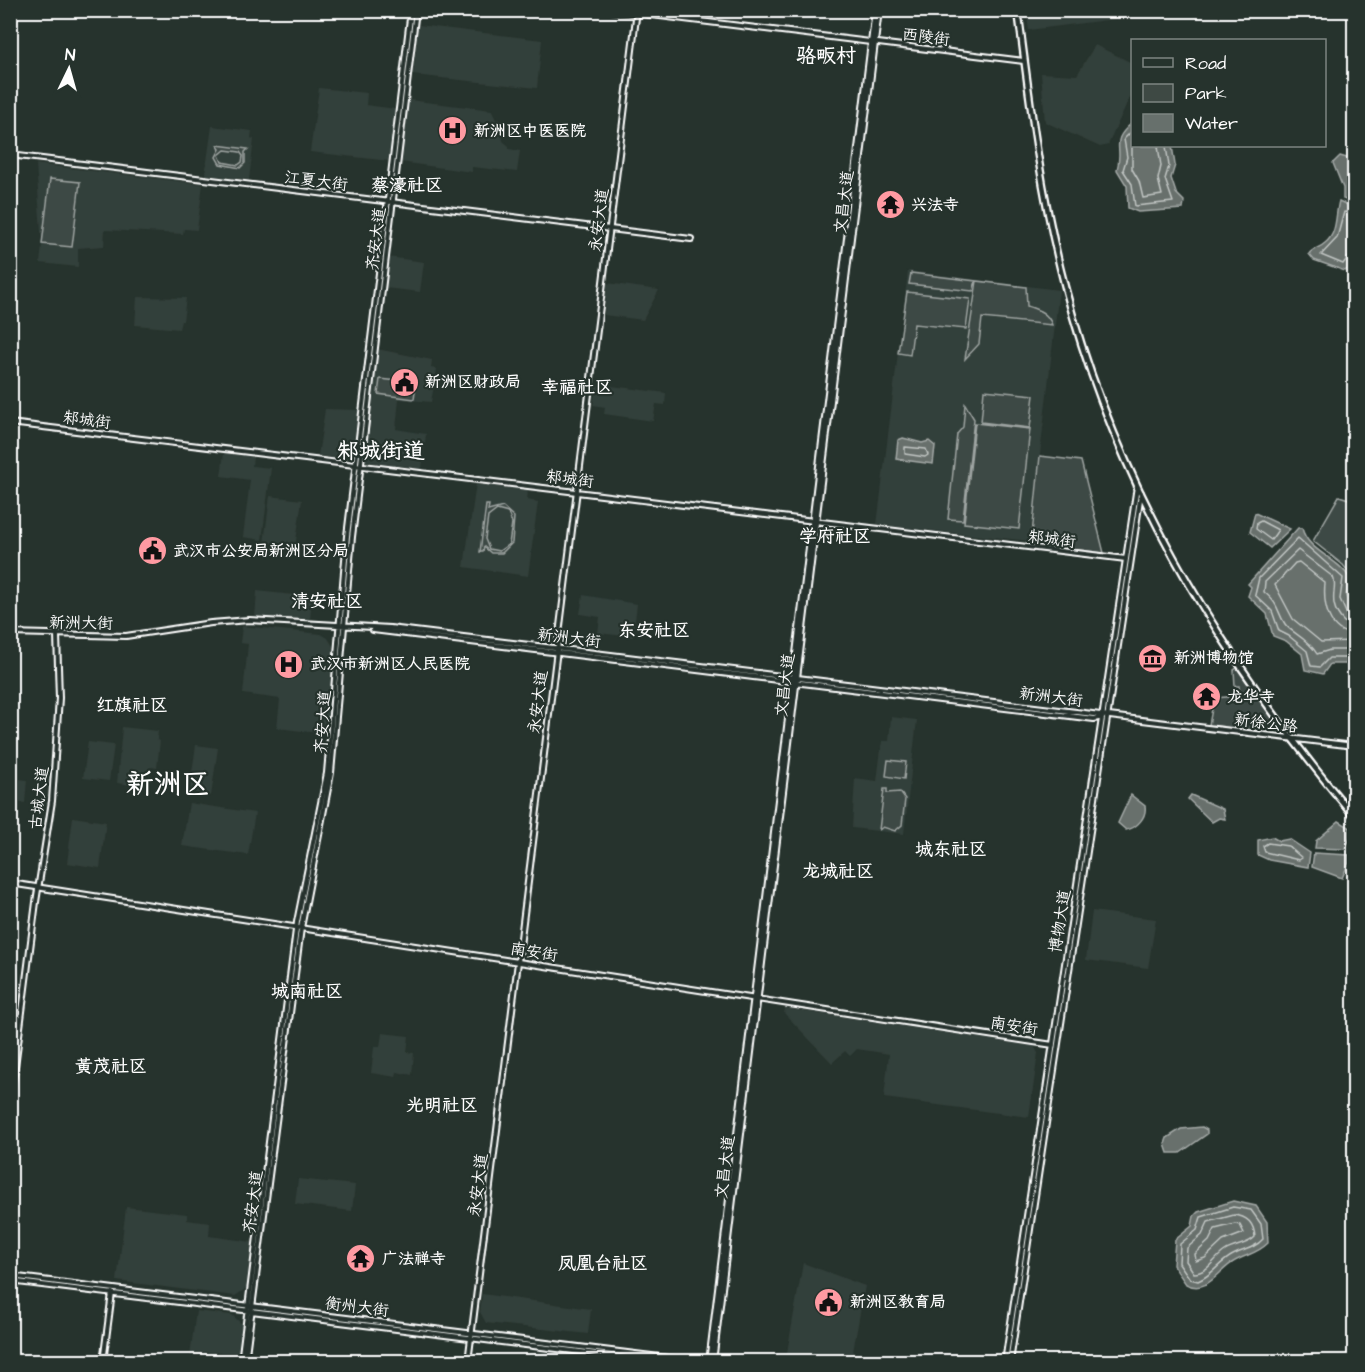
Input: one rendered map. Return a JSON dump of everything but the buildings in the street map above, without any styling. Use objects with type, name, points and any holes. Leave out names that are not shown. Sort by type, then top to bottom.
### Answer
[{"type":"highway","points":[[1017,10],[1037,159],[1069,303],[1101,400],[1137,485],[1182,573],[1215,630],[1291,738],[1354,816]]},
{"type":"main road","name":"齐安大道","points":[[243,1362],[299,928],[327,772],[358,465],[413,10]]},
{"type":"main road","name":"西陵街","points":[[611,10],[1024,61]]},
{"type":"main road","name":"文昌大道","points":[[711,1362],[873,42],[875,10]]},
{"type":"main road","name":"文昌大道","points":[[873,42],[879,10]]},
{"type":"main road","name":"永安大道","points":[[468,1362],[637,12]]},
{"type":"main road","name":"江夏大街","points":[[10,155],[690,239]]},
{"type":"main road","name":"邾城街","points":[[10,423],[1126,559]]},
{"type":"main road","name":"博物大道","points":[[1008,1362],[1105,717],[1137,485]]},
{"type":"main road","name":"博物大道","points":[[1008,1362],[1053,1045],[1141,492]]},
{"type":"main road","name":"新洲大街","points":[[10,633],[126,636],[236,621],[340,626],[366,628],[389,634],[557,651],[795,680],[1094,719],[1105,717]]},
{"type":"main road","name":"古城大道","points":[[10,1106],[56,765],[59,698],[57,635]]},
{"type":"main road","name":"新徐公路","points":[[1105,717],[1354,746]]},
{"type":"main road","name":"南安街","points":[[10,883],[1053,1045]]},
{"type":"main road","name":"衡州大街","points":[[10,1276],[250,1308],[700,1362]]},
{"type":"main road","name":"衡州大街","points":[[10,1281],[250,1308]]},
{"type":"main road","points":[[103,1362],[112,1293]]},
{"type":"main road","name":"衡州大街","points":[[471,1335],[661,1362]]},
{"type":"shaded area","points":[[1026,11],[1114,11],[1115,19],[1029,30]]},
{"type":"shaded area","points":[[418,25],[542,40],[537,88],[413,75]]},
{"type":"shaded area","points":[[1095,45],[1131,63],[1131,94],[1108,145],[1100,147],[1045,122],[1041,73],[1077,75]]},
{"type":"shaded area","points":[[319,88],[367,93],[366,105],[396,109],[390,161],[310,152]]},
{"type":"shaded area","name":"新洲区中医医院","points":[[409,100],[492,110],[496,120],[499,119],[503,141],[509,149],[520,151],[517,172],[472,167],[472,172],[400,162]]},
{"type":"shaded area","points":[[212,126],[252,131],[251,138],[254,139],[249,180],[205,175]]},
{"type":"shaded area","points":[[36,164],[203,184],[197,230],[184,229],[183,234],[105,230],[104,246],[78,248],[78,267],[40,263],[42,245]]},
{"type":"shaded area","points":[[388,257],[424,262],[420,292],[385,288]]},
{"type":"shaded area","points":[[908,271],[1059,290],[1030,541],[877,525]]},
{"type":"shaded area","points":[[607,283],[659,290],[643,320],[604,315]]},
{"type":"shaded area","points":[[137,297],[186,298],[183,321],[179,329],[135,325]]},
{"type":"shaded area","points":[[377,349],[432,360],[431,368],[437,369],[431,402],[399,399],[396,429],[426,434],[422,469],[363,461]]},
{"type":"shaded area","points":[[596,384],[666,393],[665,405],[656,404],[653,421],[604,414],[605,407],[593,405]]},
{"type":"shaded area","points":[[325,409],[359,410],[352,456],[347,459],[318,456]]},
{"type":"shaded area","points":[[224,453],[253,457],[252,466],[271,468],[262,540],[243,537],[250,480],[221,476]]},
{"type":"shaded area","points":[[476,483],[528,490],[527,500],[538,502],[528,576],[464,567]]},
{"type":"shaded area","points":[[270,496],[302,500],[295,548],[264,543]]},
{"type":"shaded area","points":[[257,591],[312,597],[310,621],[255,617]]},
{"type":"shaded area","points":[[583,595],[637,604],[633,637],[598,633],[600,617],[580,614]]},
{"type":"shaded area","name":"武汉市新洲区人民医院","points":[[242,626],[321,634],[328,638],[334,648],[327,734],[277,728],[280,699],[243,694],[248,644],[240,643]]},
{"type":"shaded area","points":[[891,717],[917,720],[904,834],[852,828],[855,778],[877,781],[882,741],[889,741]]},
{"type":"shaded area","points":[[122,727],[158,731],[157,740],[160,741],[157,768],[151,767],[148,787],[117,783]]},
{"type":"shaded area","points":[[88,742],[114,745],[109,781],[83,778]]},
{"type":"shaded area","points":[[196,745],[218,748],[211,796],[189,793]]},
{"type":"shaded area","points":[[11,778],[27,780],[25,803],[11,802]]},
{"type":"shaded area","points":[[189,803],[255,813],[248,855],[182,846]]},
{"type":"shaded area","points":[[73,817],[106,822],[100,868],[67,863]]},
{"type":"shaded area","points":[[1092,911],[1156,919],[1148,968],[1086,960]]},
{"type":"shaded area","points":[[785,1008],[1034,1046],[1038,1053],[1029,1117],[884,1098],[889,1054],[857,1049],[850,1056],[845,1051],[832,1063],[784,1013]]},
{"type":"shaded area","points":[[382,1033],[409,1036],[407,1052],[414,1053],[412,1075],[397,1072],[396,1077],[371,1073],[374,1047],[380,1047]]},
{"type":"shaded area","points":[[298,1179],[355,1185],[352,1211],[295,1204]]},
{"type":"shaded area","points":[[126,1207],[187,1214],[187,1220],[210,1223],[209,1236],[253,1242],[247,1288],[235,1296],[117,1281]]},
{"type":"shaded area","name":"新洲区教育局","points":[[803,1263],[865,1286],[852,1357],[836,1355],[835,1362],[786,1358]]},
{"type":"shaded area","points":[[482,1294],[591,1309],[588,1334],[486,1323],[480,1312]]},
{"type":"shaded area","points":[[196,1311],[232,1315],[242,1324],[238,1353],[201,1352],[200,1356],[190,1356]]},
{"type":"green space","points":[[217,145],[248,149],[245,152],[245,163],[240,168],[220,164],[216,157],[220,149]],"holes":[[[225,150],[240,152],[243,156],[242,162],[238,165],[222,162],[219,155]]]},
{"type":"green space","points":[[50,179],[80,182],[72,247],[42,244]]},
{"type":"green space","points":[[911,273],[976,281],[973,291],[909,284]]},
{"type":"green space","points":[[977,281],[1026,287],[1027,306],[1045,315],[1052,325],[982,318],[979,344],[965,359]]},
{"type":"green space","points":[[907,292],[970,299],[966,329],[914,324],[910,355],[898,353]]},
{"type":"green space","points":[[380,379],[416,383],[414,399],[378,394]]},
{"type":"green space","points":[[984,390],[1034,395],[1030,428],[981,422]]},
{"type":"green space","points":[[965,404],[974,419],[963,520],[948,519],[957,434],[963,427]]},
{"type":"green space","points":[[975,423],[1030,429],[1019,529],[964,523]]},
{"type":"green space","points":[[1040,456],[1081,461],[1104,553],[1031,544]]},
{"type":"green space","points":[[1354,493],[1354,578],[1343,565],[1313,541],[1339,496],[1352,500]]},
{"type":"green space","points":[[486,505],[489,505],[488,511],[503,507],[514,517],[512,543],[502,553],[491,553],[484,547],[483,552],[480,552]],"holes":[[[497,510],[508,513],[512,523],[509,544],[499,551],[489,549],[485,539],[488,517]]]},
{"type":"green space","points":[[1237,668],[1278,726],[1275,734],[1209,725],[1214,698],[1240,696],[1239,686],[1235,686],[1234,670]]},
{"type":"green space","points":[[888,760],[906,762],[904,779],[886,776]]},
{"type":"green space","points":[[884,789],[887,789],[887,793],[900,792],[905,799],[902,825],[895,831],[883,827],[879,830]]},
{"type":"water","points":[[1131,124],[1131,147],[1172,147],[1175,165],[1171,178],[1176,193],[1184,201],[1183,209],[1138,212],[1128,208],[1127,186],[1117,170],[1119,140]]},
{"type":"water","points":[[1340,156],[1354,160],[1354,203],[1343,199],[1343,188],[1333,163]]},
{"type":"water","points":[[1339,201],[1354,208],[1355,251],[1350,266],[1345,271],[1314,260],[1309,254],[1323,245],[1332,234]]},
{"type":"water","points":[[903,438],[922,443],[929,441],[935,446],[933,464],[896,459],[898,440]]},
{"type":"water","points":[[1255,513],[1290,529],[1270,548],[1250,532]]},
{"type":"water","points":[[1298,528],[1302,528],[1310,543],[1344,570],[1349,577],[1346,596],[1354,616],[1354,664],[1330,664],[1323,674],[1305,670],[1302,654],[1286,641],[1273,636],[1267,614],[1248,596],[1251,587],[1248,584]]},
{"type":"water","points":[[1131,795],[1145,806],[1145,810],[1140,821],[1134,827],[1126,830],[1118,823]]},
{"type":"water","points":[[1191,795],[1223,809],[1225,819],[1219,818],[1212,822],[1188,799]]},
{"type":"water","points":[[1339,821],[1354,830],[1345,849],[1315,848],[1316,841]]},
{"type":"water","points":[[1272,837],[1279,841],[1289,839],[1310,853],[1308,867],[1269,860],[1258,855],[1258,840]]},
{"type":"water","points":[[1314,853],[1349,855],[1349,862],[1342,878],[1312,867]]},
{"type":"water","points":[[1202,1127],[1207,1130],[1207,1134],[1180,1153],[1168,1153],[1165,1144],[1167,1138],[1181,1129]]},
{"type":"water","points":[[1233,1201],[1256,1206],[1267,1222],[1268,1243],[1229,1265],[1207,1284],[1194,1286],[1186,1284],[1173,1265],[1175,1240],[1192,1226],[1194,1216],[1198,1212]]},
{"type":"place","name":"新洲区中医医院","points":[[453,131]]},
{"type":"place","name":"兴法寺","points":[[890,205]]},
{"type":"place","name":"新洲区财政局","points":[[404,382]]},
{"type":"place","name":"武汉市公安局新洲区分局","points":[[152,551]]},
{"type":"place","name":"新洲博物馆","points":[[1153,658]]},
{"type":"place","name":"武汉市新洲区人民医院","points":[[289,664]]},
{"type":"place","name":"龙华寺","points":[[1206,697]]},
{"type":"place","name":"广法禅寺","points":[[361,1259]]},
{"type":"place","name":"新洲区教育局","points":[[829,1302]]},
{"type":"district","name":"骆畈村","points":[[826,56]]},
{"type":"district","name":"蔡濠社区","points":[[407,185]]},
{"type":"district","name":"幸福社区","points":[[577,387]]},
{"type":"district","name":"邾城街道","points":[[381,451]]},
{"type":"district","name":"学府社区","points":[[835,536]]},
{"type":"district","name":"清安社区","points":[[327,601]]},
{"type":"district","name":"东安社区","points":[[654,630]]},
{"type":"district","name":"红旗社区","points":[[132,705]]},
{"type":"district","name":"新洲区","points":[[168,784]]},
{"type":"district","name":"城东社区","points":[[951,849]]},
{"type":"district","name":"龙城社区","points":[[838,871]]},
{"type":"district","name":"城南社区","points":[[307,991]]},
{"type":"district","name":"黄茂社区","points":[[111,1066]]},
{"type":"district","name":"光明社区","points":[[442,1105]]},
{"type":"district","name":"凤凰台社区","points":[[603,1263]]}]
